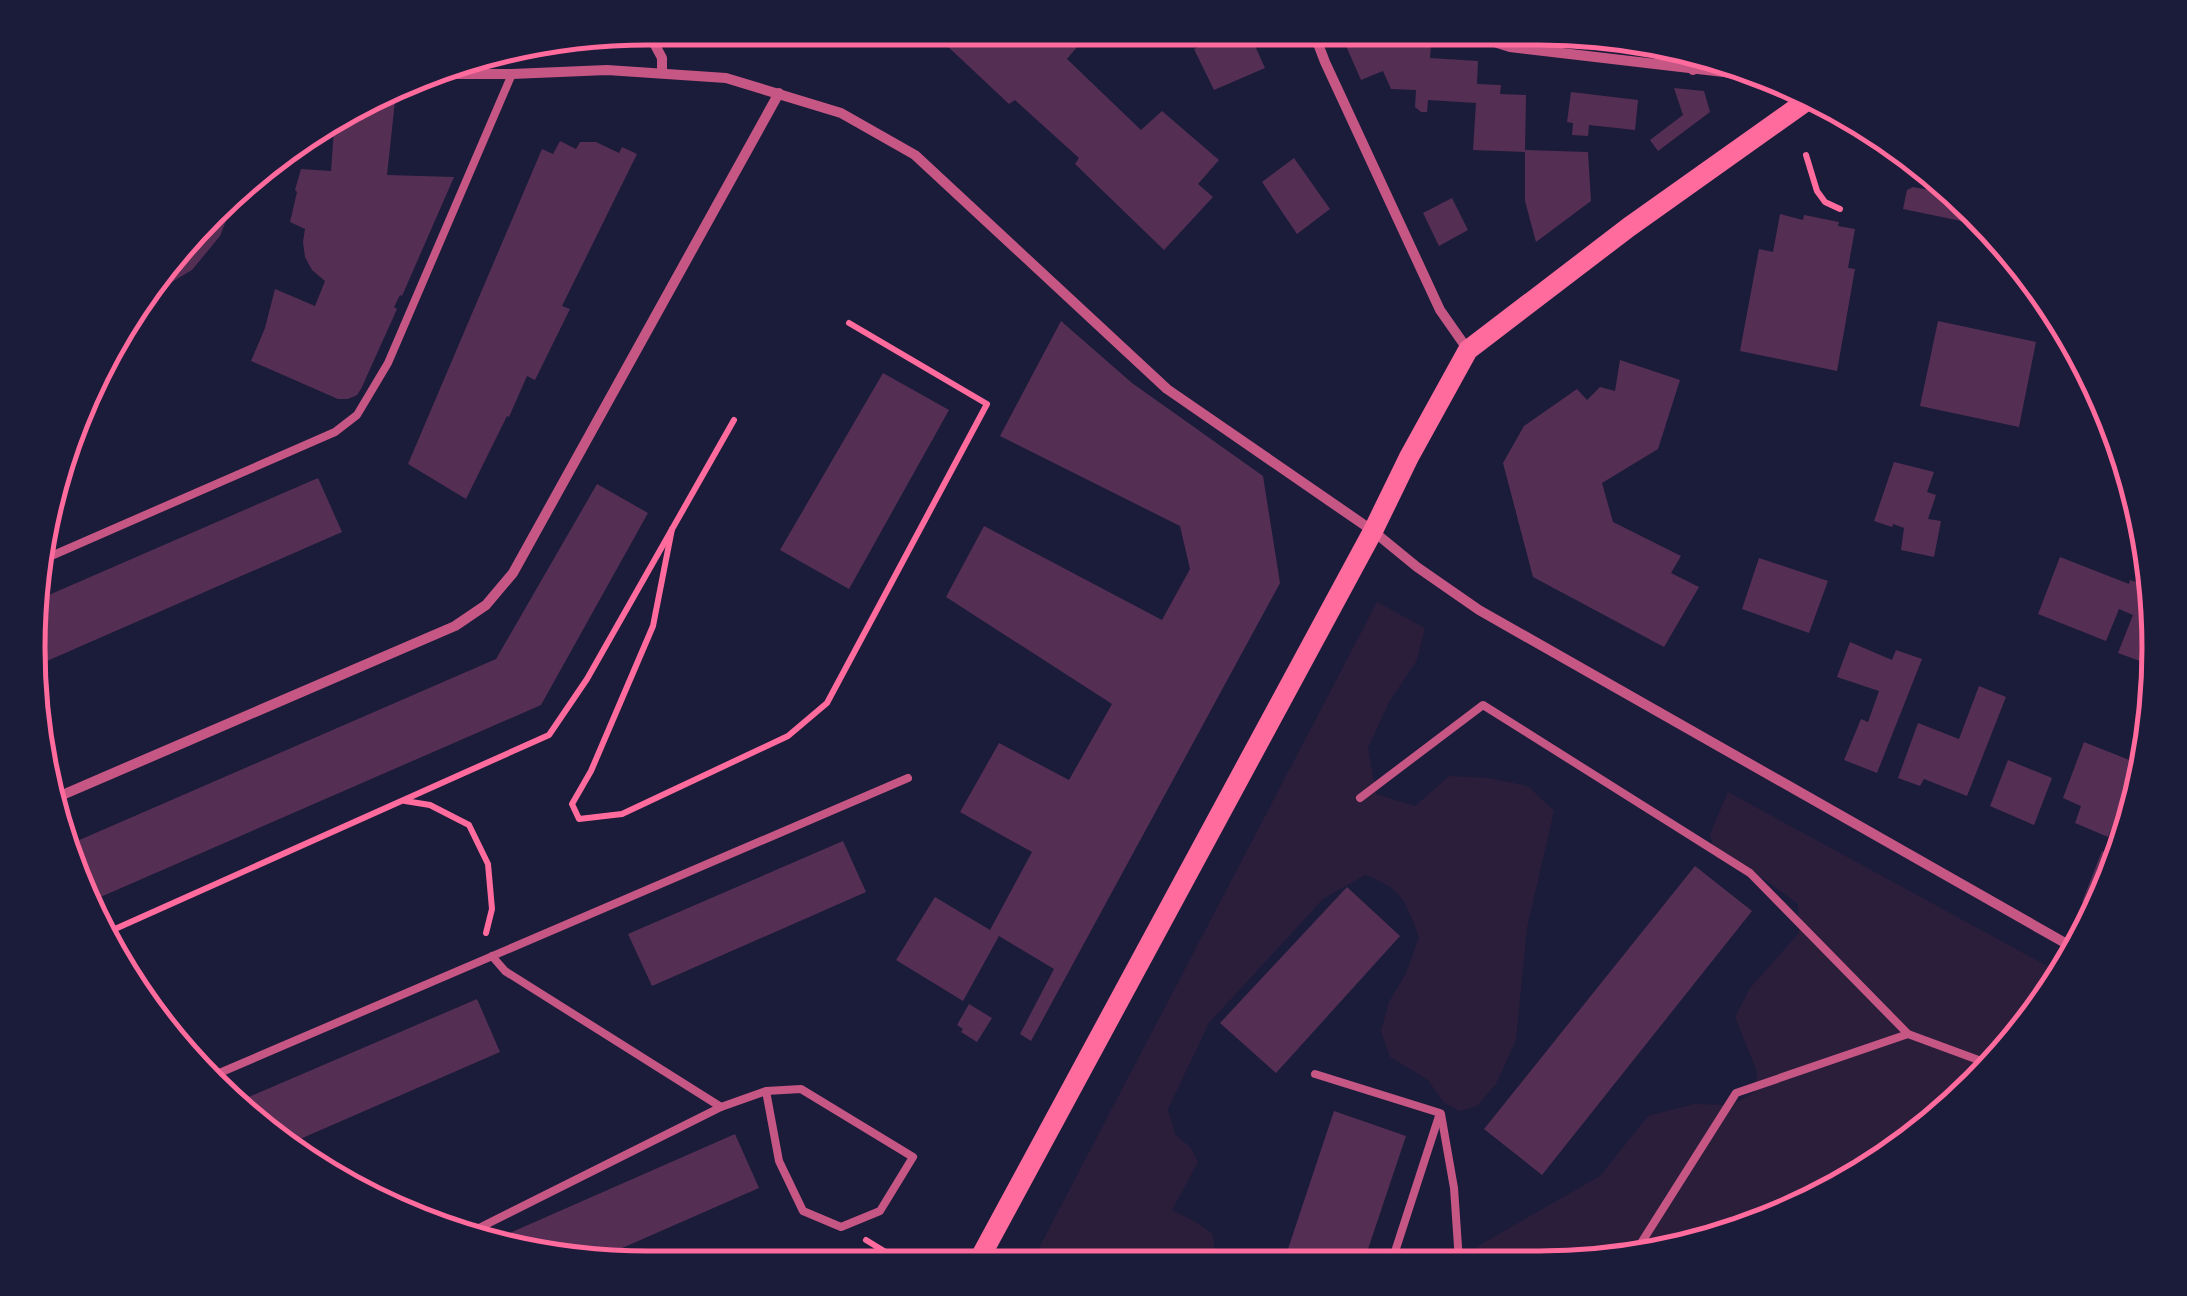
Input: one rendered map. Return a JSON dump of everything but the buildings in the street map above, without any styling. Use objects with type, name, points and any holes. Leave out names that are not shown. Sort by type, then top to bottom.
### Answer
[{"type":"main road","points":[[984,1251],[1468,350],[1629,227],[1801,105]]},
{"type":"street","points":[[655,45],[662,58],[662,72]]},
{"type":"street","points":[[1319,45],[1440,310],[1468,350]]},
{"type":"street","points":[[1507,45],[1716,72]]},
{"type":"street","points":[[1694,70],[1695,66]]},
{"type":"street","points":[[464,74],[607,70],[726,78],[841,114],[914,155],[1166,390],[1373,531],[1479,610],[2065,943]]},
{"type":"street","points":[[64,794],[456,626],[486,605],[512,572],[778,93]]},
{"type":"lane","points":[[52,555],[335,432],[357,415],[388,363],[512,74]]},
{"type":"lane","points":[[1360,798],[1483,705],[1750,873],[1908,1034],[1979,1059]]},
{"type":"lane","points":[[220,1072],[908,778]]},
{"type":"lane","points":[[492,956],[505,971],[721,1107]]},
{"type":"lane","points":[[1642,1242],[1736,1092],[1908,1034]]},
{"type":"lane","points":[[1315,1074],[1440,1113]]},
{"type":"lane","points":[[481,1227],[721,1107],[766,1092],[801,1089],[913,1156],[880,1211],[841,1227],[803,1211],[779,1161],[766,1092]]},
{"type":"lane","points":[[1395,1251],[1440,1113]]},
{"type":"lane","points":[[1440,1113],[1454,1188],[1458,1251]]},
{"type":"path","points":[[1806,155],[1817,191],[1825,202],[1840,209]]},
{"type":"path","points":[[672,529],[653,626],[591,771],[572,804],[580,819],[622,814],[788,736],[827,703],[837,686],[987,404],[849,323]]},
{"type":"path","points":[[115,929],[549,735],[587,680],[734,420]]},
{"type":"path","points":[[404,801],[430,805],[469,824],[488,864],[492,909],[484,939],[492,956]]},
{"type":"path","points":[[844,1226],[884,1251]]},
{"type":"shaded area","points":[[1377,602],[1425,628],[1417,660],[1389,702],[1368,748],[1376,794],[1415,806],[1449,776],[1488,778],[1528,786],[1554,811],[1527,928],[1516,1040],[1496,1084],[1477,1106],[1460,1111],[1444,1103],[1428,1080],[1390,1057],[1381,1031],[1389,1002],[1406,973],[1419,937],[1395,891],[1365,875],[1323,899],[1209,1023],[1168,1109],[1175,1134],[1191,1148],[1198,1162],[1172,1210],[1212,1233],[1215,1251],[1037,1251]]},
{"type":"shaded area","points":[[1728,792],[2050,967],[1992,1046],[1937,1101],[1874,1149],[1806,1189],[1733,1219],[1657,1239],[1578,1250],[1473,1251],[1600,1176],[1648,1116],[1694,1104],[1731,1105],[1755,1092],[1757,1072],[1735,1017],[1750,988],[1799,933],[1798,904],[1764,879],[1716,858],[1710,834]]}]
